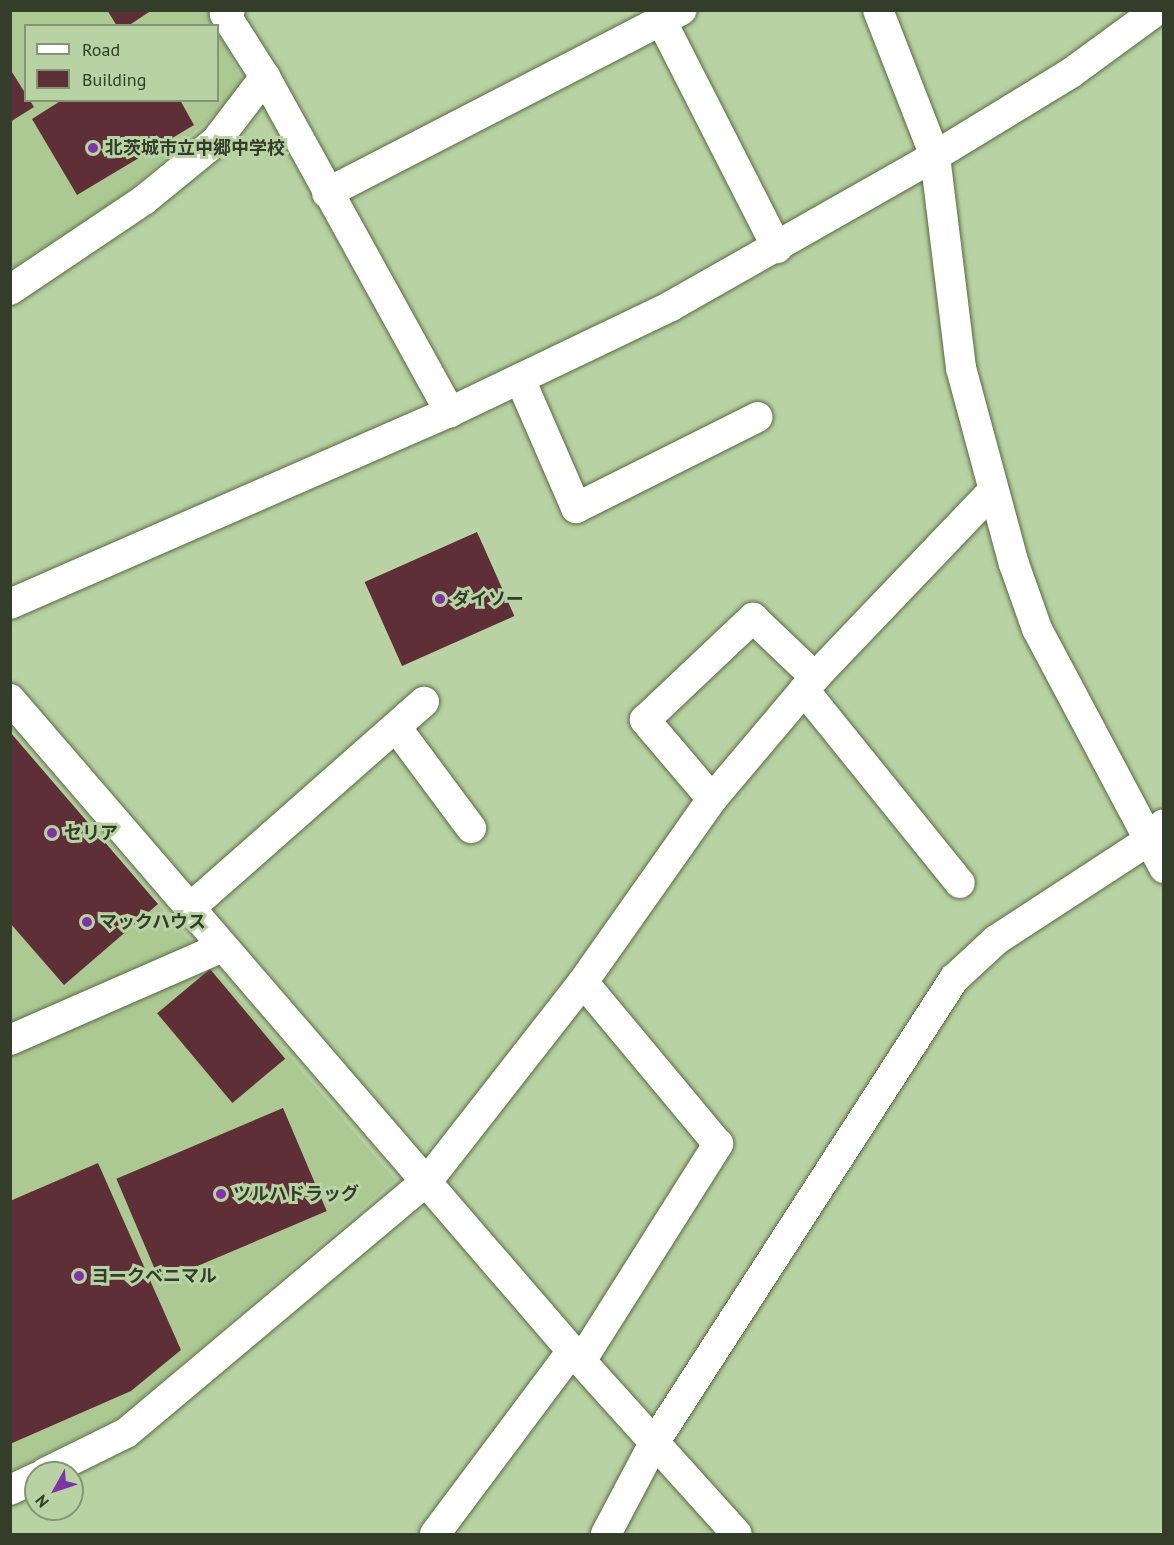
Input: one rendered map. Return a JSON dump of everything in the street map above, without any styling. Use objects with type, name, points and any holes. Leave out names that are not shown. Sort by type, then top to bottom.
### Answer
[{"type":"street","points":[[230,10],[225,14],[265,77],[327,194],[450,412]]},
{"type":"street","points":[[878,10],[935,156],[961,368],[993,491],[1037,629],[1156,833],[1164,868]]},
{"type":"street","points":[[10,604],[450,412],[520,379],[777,248],[1071,73],[1157,10]]},
{"type":"street","points":[[327,194],[671,15],[777,248]]},
{"type":"street","points":[[10,290],[144,200],[216,141],[265,77]]},
{"type":"street","points":[[520,379],[576,508],[758,417]]},
{"type":"street","points":[[69,1461],[126,1433],[429,1179],[583,982],[712,799],[810,684],[993,491]]},
{"type":"street","points":[[712,799],[645,720],[753,618],[810,684],[960,883]]},
{"type":"street","points":[[10,699],[223,947],[429,1179],[577,1356],[737,1534]]},
{"type":"street","points":[[190,908],[424,702]]},
{"type":"street","points":[[396,727],[471,828]]},
{"type":"street","points":[[606,1534],[654,1443],[964,966],[1025,920],[1156,833]]},
{"type":"street","points":[[10,1040],[223,947]]},
{"type":"street","points":[[435,1534],[577,1356],[718,1144],[583,982]]},
{"type":"street","points":[[10,1490],[24,1484]]},
{"type":"shaded area","name":"北茨城市立中郷中学校","points":[[11,11],[209,11],[216,24],[24,24],[24,102],[219,102],[219,30],[245,87],[122,196],[11,268]]},
{"type":"shaded area","points":[[10,732],[395,1180],[118,1418],[31,1461],[24,1461],[24,1465],[11,1471]]},
{"type":"building","points":[[107,10],[152,10],[131,24],[116,24]]},
{"type":"building","points":[[10,69],[24,91],[24,102],[31,102],[34,107],[10,122]]},
{"type":"building","points":[[59,102],[181,102],[194,125],[77,195],[32,119]]},
{"type":"building","name":"ダイソー","points":[[477,532],[514,616],[402,666],[365,582]]},
{"type":"building","points":[[10,732],[158,904],[64,985],[10,923]]},
{"type":"building","points":[[210,969],[285,1059],[232,1103],[157,1013]]},
{"type":"building","name":"ツルハドラッグ","points":[[283,1108],[327,1211],[160,1282],[116,1179]]},
{"type":"building","name":"ヨークベニマル","points":[[98,1163],[181,1350],[131,1391],[10,1444],[10,1201]]},
{"type":"place","name":"北茨城市立中郷中学校","points":[[93,148]]},
{"type":"place","name":"ダイソー","points":[[440,599]]},
{"type":"place","name":"セリア","points":[[52,833]]},
{"type":"place","name":"マックハウス","points":[[87,922]]},
{"type":"place","name":"ツルハドラッグ","points":[[221,1194]]},
{"type":"place","name":"ヨークベニマル","points":[[79,1276]]}]
